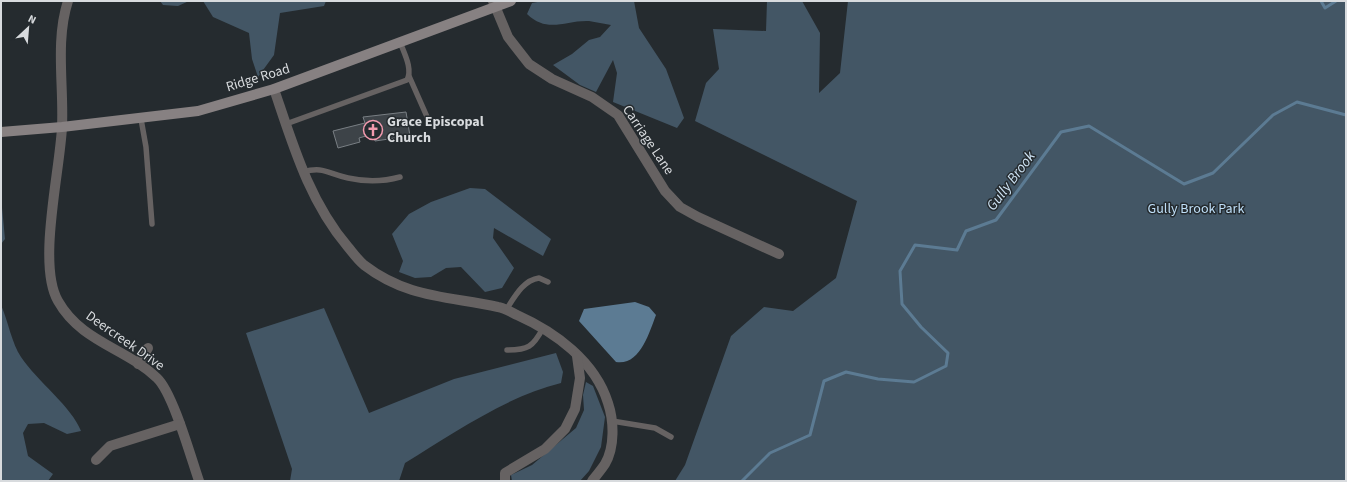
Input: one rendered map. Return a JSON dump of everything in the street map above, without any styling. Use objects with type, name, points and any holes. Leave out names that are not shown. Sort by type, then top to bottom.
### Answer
[{"type":"main road","name":"Ridge Road","points":[[1,132],[142,119],[198,111],[274,89],[400,42],[495,3],[512,1]]},
{"type":"street","name":"Deercreek Drive","points":[[68,1],[63,29],[62,127],[49,251],[51,278],[57,300],[70,318],[87,334],[138,364],[158,378],[180,424],[199,481]]},
{"type":"street","name":"Carriage Lane","points":[[495,3],[508,37],[529,64],[552,79],[592,98],[618,115],[665,191],[680,207],[698,217],[779,254]]},
{"type":"street","points":[[274,89],[302,172],[317,202],[339,236],[363,263],[386,280],[419,293],[499,307],[506,310],[543,328],[561,340],[588,368],[605,392],[612,421],[613,437],[605,464],[592,481]]},
{"type":"street","points":[[138,364],[148,348]]},
{"type":"street","points":[[505,481],[505,473],[545,449],[565,429],[575,409],[580,378],[577,356]]},
{"type":"street","points":[[96,460],[110,446],[180,424]]},
{"type":"lane","points":[[400,42],[406,58],[409,76],[428,119]]},
{"type":"lane","points":[[286,124],[407,80],[409,76]]},
{"type":"lane","points":[[142,119],[146,146],[152,224]]},
{"type":"lane","points":[[302,172],[315,169],[323,170],[348,178],[376,182],[400,177]]},
{"type":"lane","points":[[506,310],[522,287],[530,281],[539,278],[548,282]]},
{"type":"lane","points":[[507,350],[520,350],[530,347],[536,341],[543,328]]},
{"type":"lane","points":[[612,421],[655,428],[671,436]]},
{"type":"green space","points":[[160,1],[189,1],[178,6],[163,5]]},
{"type":"green space","points":[[203,1],[326,1],[324,6],[280,13],[274,55],[258,77],[252,59],[249,33],[213,17]]},
{"type":"green space","points":[[543,1],[634,1],[639,28],[666,69],[684,118],[677,128],[613,102],[617,73],[613,60],[596,92],[580,85],[553,65],[572,54],[589,40],[600,37],[611,25],[589,21],[557,25],[542,23],[527,14],[532,3]]},
{"type":"green space","name":"Gully Brook Park","points":[[767,1],[802,1],[820,33],[819,93],[840,73],[848,1],[1346,1],[1346,481],[675,481],[685,465],[731,336],[764,307],[793,311],[836,278],[857,201],[695,121],[706,83],[719,69],[713,29],[766,31]]},
{"type":"green space","points":[[470,188],[485,189],[551,239],[543,256],[494,228],[493,238],[514,268],[502,288],[485,292],[461,267],[446,268],[431,277],[415,278],[399,272],[403,261],[392,234],[409,214],[431,202]]},
{"type":"green space","points":[[1,197],[5,239],[1,244]]},
{"type":"green space","points":[[1,305],[15,346],[21,357],[62,403],[81,431],[67,434],[44,423],[28,424],[23,433],[28,456],[53,474],[48,481],[1,481]]},
{"type":"green space","points":[[324,308],[369,413],[454,379],[556,353],[563,372],[561,383],[541,389],[500,406],[461,428],[405,463],[399,481],[290,481],[292,469],[246,333]]},
{"type":"green space","points":[[586,382],[593,386],[605,417],[601,447],[589,471],[580,481],[512,481],[511,475],[532,465],[576,428],[584,410],[583,395]]},
{"type":"shaded area","points":[[635,302],[649,307],[656,315],[647,339],[637,354],[624,362],[616,362],[579,321],[584,309]]},
{"type":"building","name":"Grace Episcopal Church","points":[[406,112],[410,136],[375,141],[373,134],[359,138],[360,142],[338,148],[333,131],[365,123],[363,117]]},
{"type":"waterway","name":"Gully Brook","points":[[1321,1],[1325,8],[1336,1]]},
{"type":"waterway","name":"Gully Brook","points":[[742,481],[770,453],[810,435],[824,381],[846,372],[878,379],[914,382],[946,366],[948,353],[921,327],[902,304],[900,271],[915,245],[957,250],[966,231],[996,220],[1061,132],[1089,126],[1184,184],[1213,173],[1273,115],[1297,102],[1346,115]]},
{"type":"place","name":"Grace Episcopal Church","points":[[373,130]]}]
